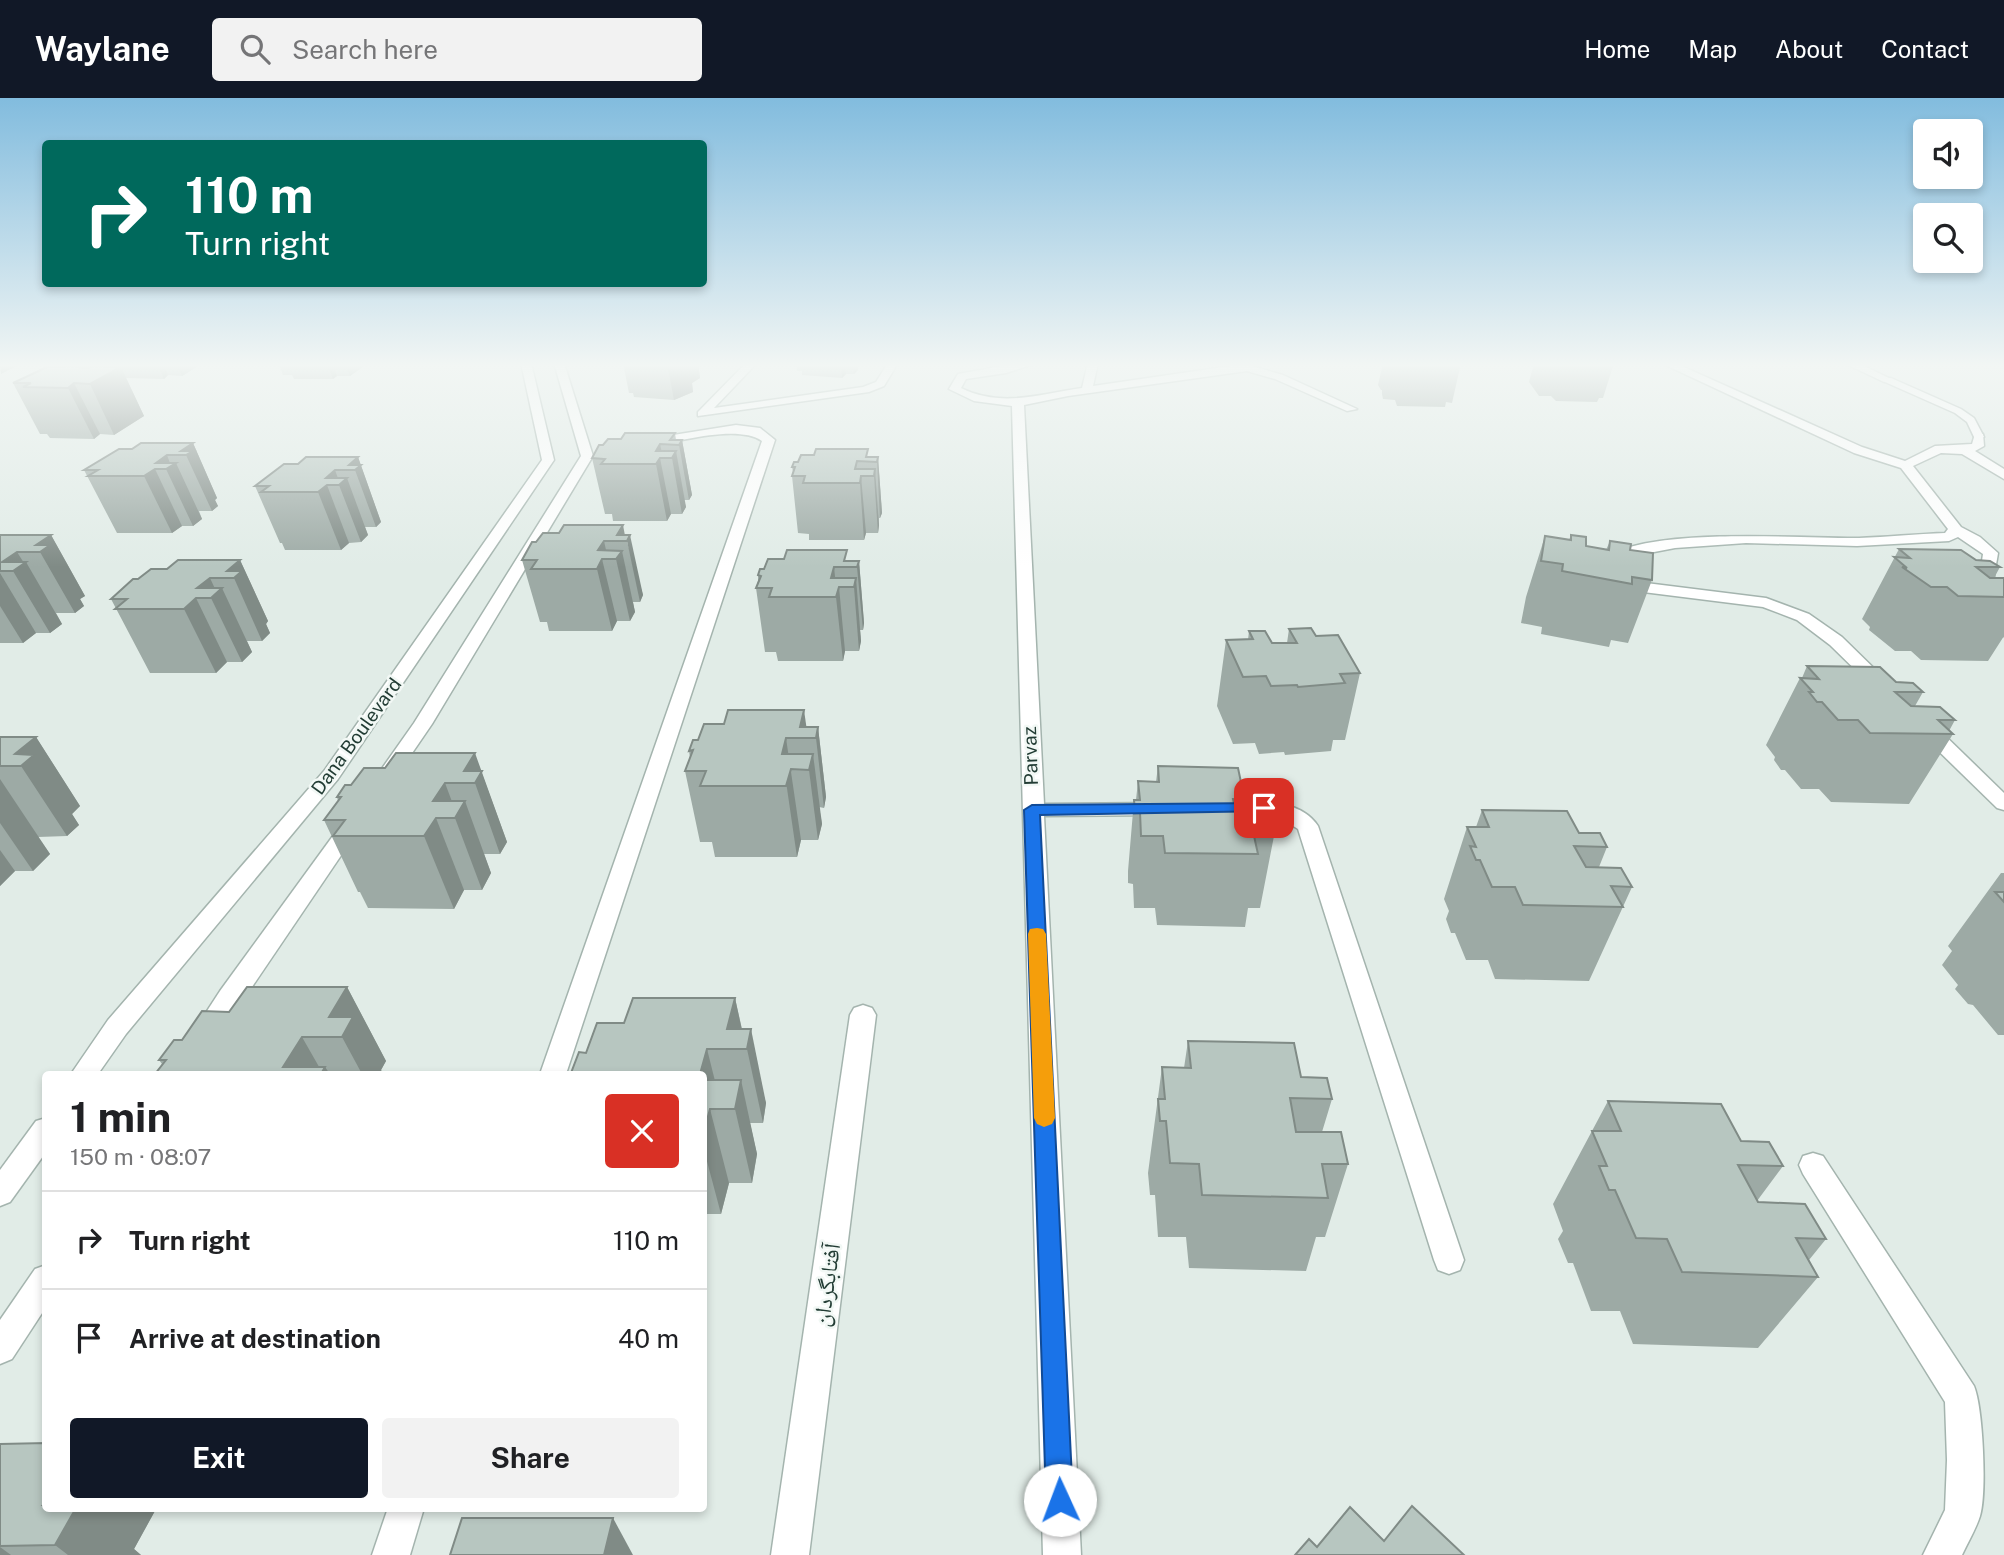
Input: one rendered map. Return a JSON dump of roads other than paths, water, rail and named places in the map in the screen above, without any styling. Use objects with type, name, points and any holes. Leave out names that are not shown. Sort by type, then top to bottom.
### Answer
[{"type":"street","name":"Dana Boulevard","points":[[86,1071],[117,1027],[331,775],[548,460],[541,431]]},
{"type":"street","points":[[181,1071],[229,998],[423,724],[594,455],[585,431]]},
{"type":"street","points":[[680,436],[685,431]]},
{"type":"street","points":[[640,445],[720,431]]},
{"type":"street","points":[[555,1071],[769,440],[756,431]]},
{"type":"street","name":"Parvaz","points":[[1019,431],[1062,1555]]},
{"type":"street","points":[[1816,431],[1858,450],[1906,466],[1918,485],[1951,520],[1956,530],[1991,553],[1983,585],[1988,612],[2004,631]]},
{"type":"street","points":[[1906,466],[1939,449],[1964,450],[1978,446],[1979,437]]},
{"type":"street","points":[[1964,450],[1984,460],[2004,475]]},
{"type":"street","points":[[1895,699],[1836,641],[1803,617],[1766,603],[1643,587],[1611,574],[1612,561],[1623,553],[1675,544],[1746,539],[1857,542],[1948,537],[1956,530]]},
{"type":"street","points":[[1915,718],[2004,804]]},
{"type":"street","points":[[1032,810],[1182,808]]},
{"type":"street","points":[[1209,808],[1283,810],[1300,817],[1308,827],[1449,1260]]},
{"type":"street","name":"آفتابگردان","points":[[790,1555],[863,1015]]},
{"type":"street","points":[[0,1193],[42,1135]]},
{"type":"street","points":[[1813,1165],[1962,1398],[1964,1513],[1942,1555]]},
{"type":"street","points":[[0,1348],[42,1285]]},
{"type":"street","points":[[390,1555],[405,1512]]},
{"type":"lane","points":[[1976,431],[1979,437]]}]
